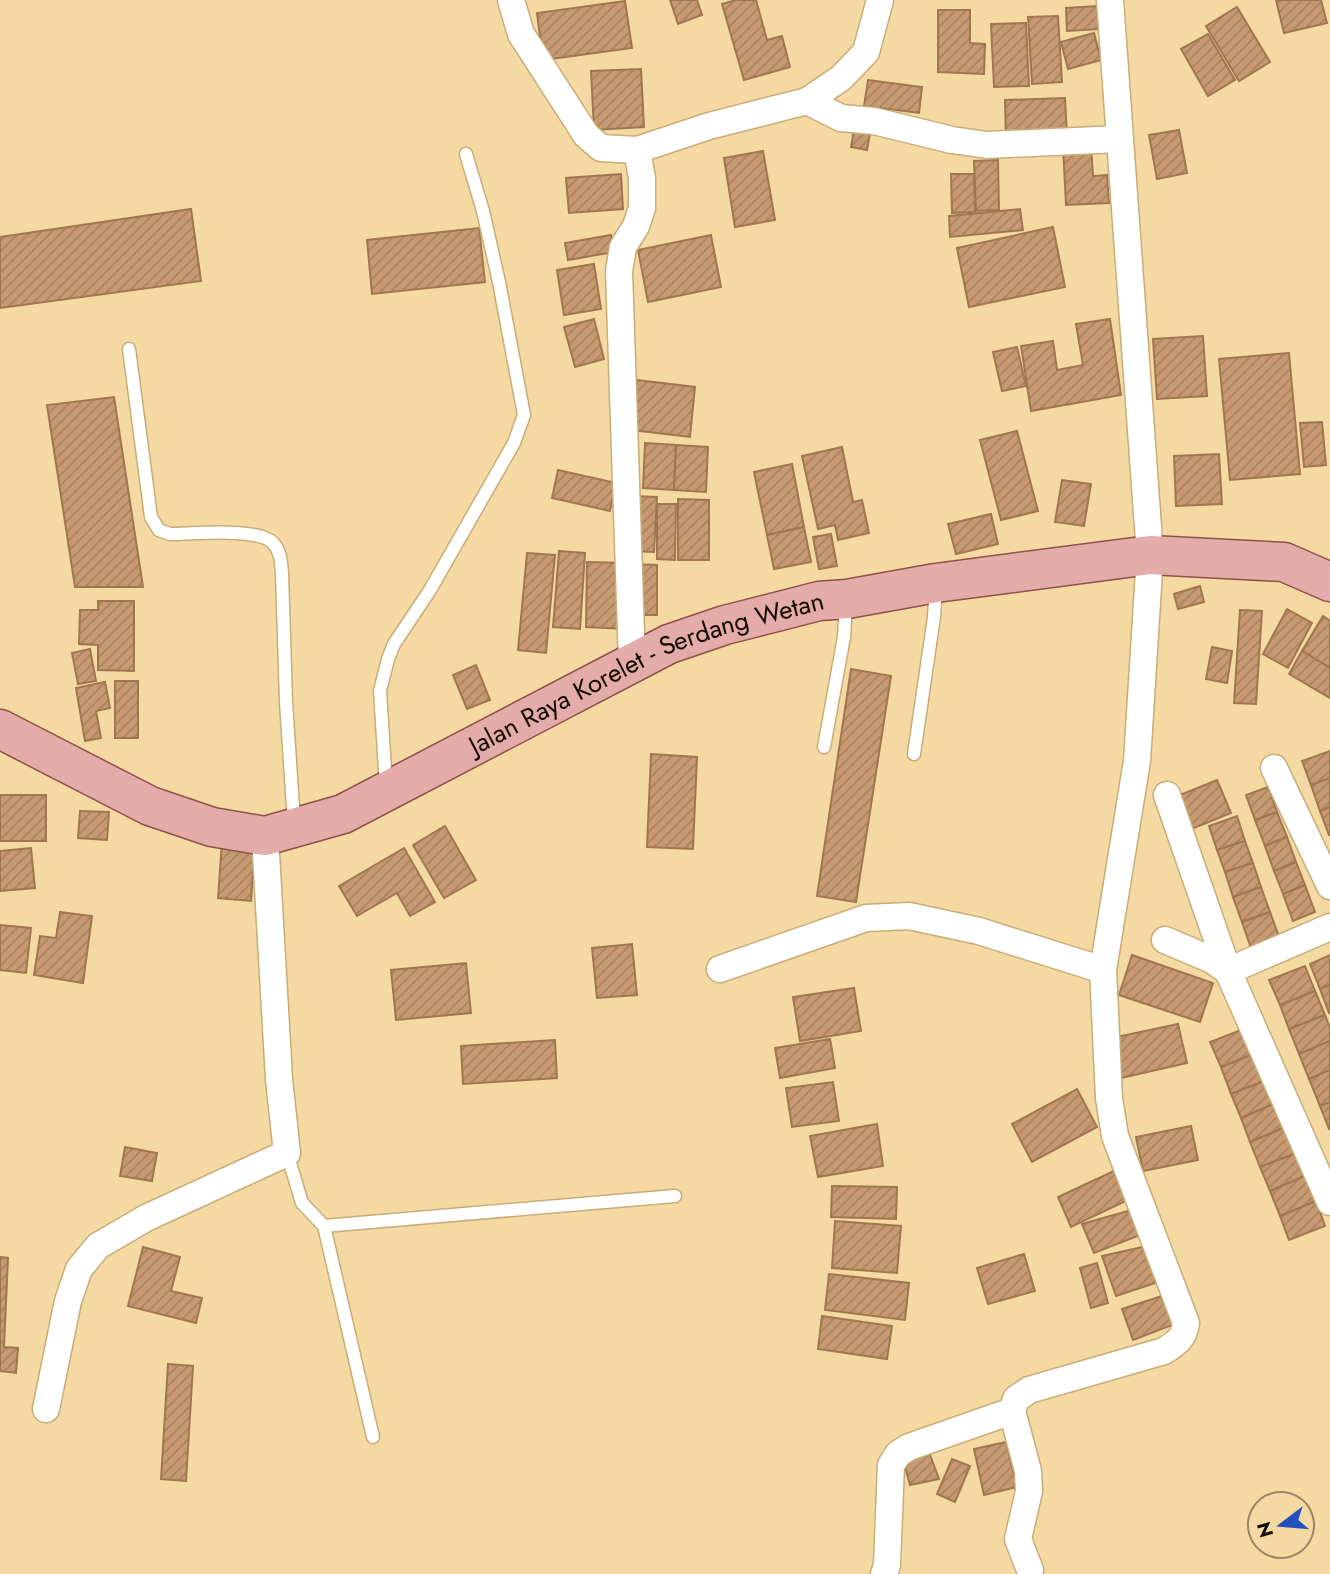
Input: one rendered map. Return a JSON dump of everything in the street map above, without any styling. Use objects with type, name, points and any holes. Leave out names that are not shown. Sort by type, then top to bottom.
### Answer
[{"type":"main road","name":"Jalan Raya Korelet - Serdang Wetan","points":[[0,729],[150,806],[212,827],[280,832],[343,814],[669,643],[725,625],[819,601],[1150,555],[1284,562],[1330,582]]},
{"type":"street","points":[[511,0],[521,34],[586,135],[601,148],[637,150],[709,126],[807,101],[841,78],[866,52],[880,0]]},
{"type":"street","points":[[1030,1570],[1018,1539],[1029,1491],[1028,1471],[1012,1411],[1016,1399],[1029,1390],[1164,1351],[1180,1341],[1185,1328],[1184,1317],[1110,1118],[1104,970],[1137,761],[1150,555],[1110,0]]},
{"type":"street","points":[[807,101],[841,118],[874,121],[952,140],[987,145],[1119,139]]},
{"type":"street","points":[[632,663],[619,271],[623,247],[636,226],[642,208],[642,178],[637,150]]},
{"type":"street","points":[[1274,768],[1330,886]]},
{"type":"street","points":[[1167,794],[1228,971],[1330,1202]]},
{"type":"street","points":[[46,1409],[68,1301],[79,1269],[98,1245],[146,1218],[287,1153],[279,1080],[280,832]]},
{"type":"street","points":[[720,969],[866,918],[909,916],[979,931],[1104,970]]},
{"type":"street","points":[[1228,971],[1330,927]]},
{"type":"street","points":[[1165,940],[1212,960],[1228,971]]},
{"type":"street","points":[[884,1574],[887,1565],[891,1465],[898,1454],[925,1440],[1012,1411]]},
{"type":"lane","points":[[387,792],[380,691],[388,659],[394,644],[430,590],[514,443],[524,415],[488,235],[466,154]]},
{"type":"lane","points":[[129,349],[151,517],[159,530],[170,534],[251,533],[272,541],[280,554],[286,702],[280,832]]},
{"type":"lane","points":[[914,754],[934,617],[936,583]]},
{"type":"lane","points":[[824,747],[844,638],[847,599]]},
{"type":"lane","points":[[287,1153],[302,1203],[324,1226],[373,1437]]},
{"type":"lane","points":[[324,1226],[674,1196]]},
{"type":"building","points":[[670,0],[697,0],[702,15],[678,24]]},
{"type":"building","points":[[736,0],[756,0],[767,40],[782,36],[790,67],[744,80],[722,4]]},
{"type":"building","points":[[1276,0],[1321,0],[1327,23],[1284,33]]},
{"type":"building","points":[[625,1],[632,48],[543,60],[537,13]]},
{"type":"building","points":[[1098,6],[1099,29],[1067,31],[1066,8]]},
{"type":"building","points":[[1237,7],[1270,62],[1239,81],[1206,26]]},
{"type":"building","points":[[938,10],[970,10],[970,43],[985,44],[984,74],[938,72]]},
{"type":"building","points":[[1058,16],[1062,82],[1032,84],[1028,17]]},
{"type":"building","points":[[1026,23],[1029,86],[994,87],[991,24]]},
{"type":"building","points":[[1094,33],[1101,60],[1068,69],[1061,42]]},
{"type":"building","points":[[1208,34],[1235,80],[1208,96],[1181,49]]},
{"type":"building","points":[[641,69],[644,127],[594,130],[591,71]]},
{"type":"building","points":[[868,80],[922,87],[919,113],[864,106]]},
{"type":"building","points":[[1065,98],[1067,137],[1006,140],[1005,100]]},
{"type":"building","points":[[855,125],[871,128],[867,150],[851,147]]},
{"type":"building","points":[[1179,130],[1187,173],[1157,179],[1149,135]]},
{"type":"building","points":[[1091,145],[1093,176],[1107,175],[1109,203],[1066,205],[1063,146]]},
{"type":"building","points":[[763,151],[775,220],[735,227],[724,158]]},
{"type":"building","points":[[998,160],[999,210],[976,211],[974,161]]},
{"type":"building","points":[[621,174],[623,209],[569,213],[566,178]]},
{"type":"building","points":[[951,174],[974,174],[975,212],[952,213]]},
{"type":"building","points":[[191,209],[201,281],[0,308],[0,237]]},
{"type":"building","points":[[1020,209],[1023,230],[950,237],[949,216]]},
{"type":"building","points":[[1053,227],[1065,287],[969,307],[957,248]]},
{"type":"building","points":[[479,228],[485,282],[372,294],[367,240]]},
{"type":"building","points":[[611,235],[614,252],[568,260],[565,243]]},
{"type":"building","points":[[711,235],[721,287],[648,302],[638,250]]},
{"type":"building","points":[[594,264],[601,309],[564,315],[557,270]]},
{"type":"building","points":[[594,319],[604,359],[575,367],[564,327]]},
{"type":"building","points":[[1110,319],[1121,395],[1031,411],[1021,346],[1053,341],[1057,370],[1083,365],[1076,324]]},
{"type":"building","points":[[1203,336],[1207,396],[1157,399],[1153,339]]},
{"type":"building","points":[[1017,347],[1026,386],[1002,391],[993,352]]},
{"type":"building","points":[[1289,353],[1300,474],[1230,480],[1219,359]]},
{"type":"building","points":[[637,380],[695,387],[690,437],[632,430]]},
{"type":"building","points":[[114,397],[143,587],[75,587],[47,405]]},
{"type":"building","points":[[1322,422],[1326,465],[1304,467],[1300,423]]},
{"type":"building","points":[[1017,431],[1038,511],[1001,520],[980,440]]},
{"type":"building","points":[[645,443],[676,445],[674,490],[643,488]]},
{"type":"building","points":[[676,445],[708,447],[706,492],[674,490]]},
{"type":"building","points":[[842,447],[853,502],[862,500],[869,533],[838,540],[835,525],[818,529],[802,456]]},
{"type":"building","points":[[1219,454],[1222,504],[1176,506],[1174,456]]},
{"type":"building","points":[[792,464],[804,527],[767,535],[754,472]]},
{"type":"building","points":[[558,470],[616,483],[610,511],[552,498]]},
{"type":"building","points":[[1062,480],[1091,484],[1084,526],[1055,522]]},
{"type":"building","points":[[631,496],[657,497],[654,552],[630,551]]},
{"type":"building","points":[[678,499],[709,500],[709,560],[678,560]]},
{"type":"building","points":[[657,504],[676,504],[675,560],[657,559]]},
{"type":"building","points":[[991,514],[998,544],[956,554],[948,524]]},
{"type":"building","points":[[804,527],[811,562],[774,569],[767,535]]},
{"type":"building","points":[[831,534],[837,566],[819,569],[813,537]]},
{"type":"building","points":[[559,551],[585,553],[580,629],[553,627]]},
{"type":"building","points":[[527,553],[555,555],[546,653],[518,650]]},
{"type":"building","points":[[587,562],[627,563],[625,629],[586,627]]},
{"type":"building","points":[[632,564],[657,565],[657,615],[633,615]]},
{"type":"building","points":[[1200,586],[1204,602],[1178,609],[1174,594]]},
{"type":"building","points":[[98,601],[134,601],[134,671],[98,670],[98,645],[79,644],[80,610],[98,610]]},
{"type":"building","points":[[1287,609],[1312,623],[1288,668],[1263,654]]},
{"type":"building","points":[[1240,610],[1262,611],[1256,704],[1234,703]]},
{"type":"building","points":[[1323,616],[1330,621],[1330,668],[1302,651]]},
{"type":"building","points":[[1212,647],[1232,651],[1227,683],[1206,679]]},
{"type":"building","points":[[90,649],[96,681],[78,684],[72,653]]},
{"type":"building","points":[[1302,651],[1330,668],[1330,698],[1289,674]]},
{"type":"building","points":[[476,665],[490,700],[467,709],[453,675]]},
{"type":"building","points":[[851,669],[891,676],[856,902],[817,896]]},
{"type":"building","points":[[115,681],[138,681],[138,738],[115,738]]},
{"type":"building","points":[[105,682],[110,708],[96,711],[101,738],[85,741],[76,688]]},
{"type":"building","points":[[1330,751],[1330,778],[1311,785],[1302,761]]},
{"type":"building","points":[[651,754],[697,757],[693,849],[647,847]]},
{"type":"building","points":[[1330,778],[1330,807],[1320,811],[1311,785]]},
{"type":"building","points":[[1217,780],[1231,813],[1189,830],[1175,797]]},
{"type":"building","points":[[1268,787],[1277,812],[1255,820],[1246,795]]},
{"type":"building","points":[[0,795],[46,795],[46,841],[0,841]]},
{"type":"building","points":[[1330,807],[1330,835],[1329,835],[1320,811]]},
{"type":"building","points":[[80,811],[109,812],[107,840],[78,838]]},
{"type":"building","points":[[1277,812],[1287,837],[1265,846],[1255,820]]},
{"type":"building","points":[[1237,816],[1245,841],[1217,850],[1209,826]]},
{"type":"building","points":[[445,826],[476,880],[444,898],[413,845]]},
{"type":"building","points":[[1287,837],[1296,862],[1274,871],[1265,846]]},
{"type":"building","points":[[222,841],[255,843],[251,901],[218,898]]},
{"type":"building","points":[[1245,841],[1253,863],[1225,872],[1217,850]]},
{"type":"building","points":[[31,848],[35,888],[0,891],[0,851]]},
{"type":"building","points":[[404,848],[435,902],[410,916],[397,893],[357,916],[339,886]]},
{"type":"building","points":[[1296,862],[1305,885],[1283,894],[1274,871]]},
{"type":"building","points":[[1253,863],[1261,887],[1233,897],[1225,872]]},
{"type":"building","points":[[1305,885],[1315,912],[1293,921],[1283,894]]},
{"type":"building","points":[[1261,887],[1270,912],[1242,922],[1233,897]]},
{"type":"building","points":[[60,912],[92,916],[83,983],[34,975],[40,936],[56,938]]},
{"type":"building","points":[[1270,912],[1280,939],[1251,948],[1242,922]]},
{"type":"building","points":[[0,925],[31,928],[26,973],[0,970]]},
{"type":"building","points":[[632,944],[637,995],[597,998],[592,948]]},
{"type":"building","points":[[1132,955],[1213,983],[1200,1022],[1119,995]]},
{"type":"building","points":[[1330,955],[1330,985],[1320,989],[1310,964]]},
{"type":"building","points":[[466,963],[471,1013],[396,1020],[391,970]]},
{"type":"building","points":[[1305,966],[1315,991],[1280,1005],[1269,980]]},
{"type":"building","points":[[1330,985],[1330,1013],[1329,1013],[1320,989]]},
{"type":"building","points":[[854,988],[861,1031],[800,1041],[793,997]]},
{"type":"building","points":[[1315,991],[1325,1015],[1289,1029],[1280,1005]]},
{"type":"building","points":[[1325,1015],[1330,1028],[1330,1041],[1299,1054],[1289,1029]]},
{"type":"building","points":[[1178,1024],[1187,1063],[1121,1078],[1112,1038]]},
{"type":"building","points":[[1246,1028],[1256,1053],[1221,1067],[1210,1042]]},
{"type":"building","points":[[830,1039],[835,1068],[780,1078],[775,1048]]},
{"type":"building","points":[[555,1040],[557,1078],[463,1084],[461,1046]]},
{"type":"building","points":[[1330,1041],[1330,1070],[1309,1079],[1299,1054]]},
{"type":"building","points":[[1256,1053],[1267,1080],[1231,1094],[1221,1067]]},
{"type":"building","points":[[1330,1070],[1330,1102],[1320,1106],[1309,1079]]},
{"type":"building","points":[[1267,1080],[1276,1103],[1241,1118],[1231,1094]]},
{"type":"building","points":[[833,1082],[839,1121],[792,1127],[786,1088]]},
{"type":"building","points":[[1077,1089],[1097,1127],[1032,1162],[1012,1124]]},
{"type":"building","points":[[1330,1102],[1330,1129],[1329,1129],[1320,1106]]},
{"type":"building","points":[[1276,1103],[1286,1127],[1250,1142],[1241,1118]]},
{"type":"building","points":[[877,1124],[883,1166],[818,1177],[810,1136]]},
{"type":"building","points":[[1191,1126],[1198,1160],[1143,1171],[1136,1137]]},
{"type":"building","points":[[1286,1127],[1296,1153],[1260,1167],[1250,1142]]},
{"type":"building","points":[[125,1147],[157,1153],[152,1181],[120,1176]]},
{"type":"building","points":[[1296,1153],[1305,1176],[1270,1191],[1260,1167]]},
{"type":"building","points":[[1118,1169],[1132,1198],[1071,1227],[1058,1197]]},
{"type":"building","points":[[1305,1176],[1316,1201],[1280,1216],[1270,1191]]},
{"type":"building","points":[[832,1186],[897,1187],[896,1219],[831,1217]]},
{"type":"building","points":[[1316,1201],[1325,1226],[1289,1240],[1280,1216]]},
{"type":"building","points":[[1135,1209],[1143,1234],[1094,1253],[1082,1224]]},
{"type":"building","points":[[835,1221],[901,1226],[897,1273],[832,1268]]},
{"type":"building","points":[[1147,1246],[1158,1282],[1116,1296],[1102,1256]]},
{"type":"building","points":[[143,1247],[180,1257],[171,1291],[202,1298],[196,1323],[128,1306]]},
{"type":"building","points":[[1024,1254],[1035,1291],[988,1304],[977,1268]]},
{"type":"building","points":[[0,1257],[8,1258],[4,1347],[18,1348],[16,1373],[0,1371]]},
{"type":"building","points":[[1097,1263],[1108,1303],[1091,1308],[1080,1268]]},
{"type":"building","points":[[829,1274],[909,1283],[905,1320],[825,1310]]},
{"type":"building","points":[[1165,1295],[1175,1324],[1133,1340],[1122,1309]]},
{"type":"building","points":[[822,1316],[892,1326],[887,1359],[818,1349]]},
{"type":"building","points":[[168,1364],[193,1366],[186,1481],[161,1479]]},
{"type":"building","points":[[1006,1442],[1017,1487],[984,1495],[974,1449]]},
{"type":"building","points":[[929,1452],[939,1479],[910,1485],[904,1463]]},
{"type":"building","points":[[952,1459],[970,1466],[955,1502],[937,1494]]}]
